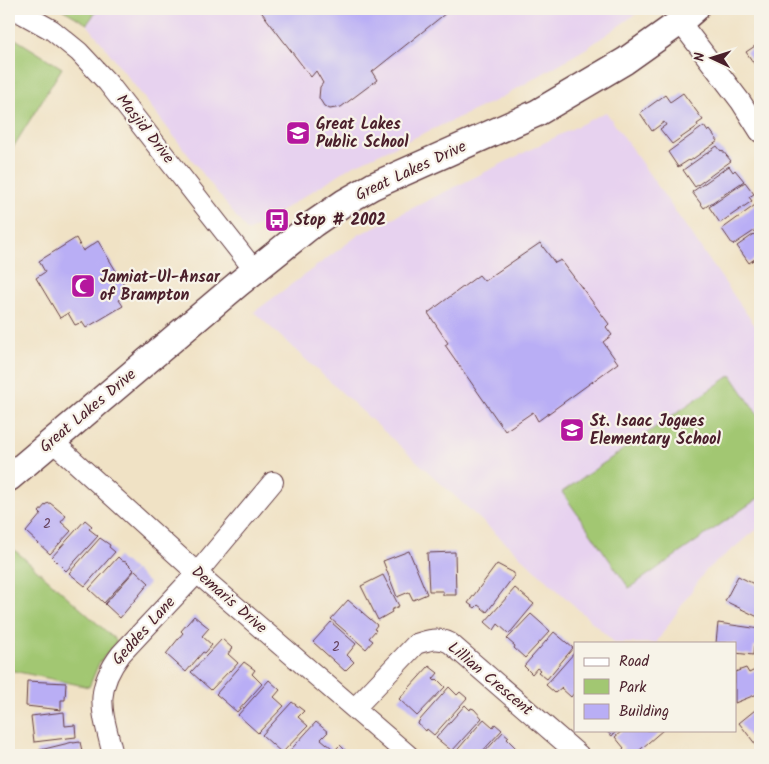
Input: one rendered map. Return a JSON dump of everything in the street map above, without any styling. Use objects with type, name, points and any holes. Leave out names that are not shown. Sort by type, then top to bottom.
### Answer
[{"type":"street","name":"Masjid Drive","points":[[14,9],[52,30],[79,52],[108,83],[255,270]]},
{"type":"street","name":"Great Lakes Drive","points":[[9,478],[255,270],[313,224],[345,202],[373,186],[536,113],[625,61],[688,15]]},
{"type":"street","points":[[688,15],[760,132]]},
{"type":"street","name":"Demaris Drive","points":[[52,441],[198,573],[408,755]]},
{"type":"street","name":"Geddes Lane","points":[[113,755],[101,707],[103,684],[110,667],[198,573],[273,482]]},
{"type":"street","name":"Lillian Crescent","points":[[355,708],[416,644],[426,640],[444,640],[450,643],[579,755]]},
{"type":"shaded area","name":"Great Lakes Public School","points":[[98,9],[643,9],[587,48],[497,100],[352,166],[248,232],[87,24]]},
{"type":"shaded area","name":"St. Isaac Jogues Elementary School","points":[[606,112],[760,333],[760,527],[705,571],[657,642],[614,642],[254,312],[360,234]]},
{"type":"green space","points":[[62,9],[98,9],[87,24]]},
{"type":"green space","points":[[9,35],[62,68],[9,154]]},
{"type":"green space","points":[[731,375],[760,418],[760,497],[629,588],[562,492]]},
{"type":"green space","points":[[9,545],[117,641],[99,663],[89,687],[9,670]]},
{"type":"building","points":[[259,9],[442,9],[446,13],[372,72],[377,80],[341,107],[330,109],[324,106],[319,98],[320,87],[323,83],[316,71],[311,77]]},
{"type":"building","points":[[755,46],[760,49],[760,72],[746,52]]},
{"type":"building","points":[[683,93],[703,120],[697,124],[698,126],[672,144],[660,129],[666,125],[664,122],[652,131],[640,113],[665,95],[670,102]]},
{"type":"building","points":[[704,126],[708,132],[710,130],[718,141],[690,161],[678,167],[668,152]]},
{"type":"building","points":[[717,146],[731,161],[695,187],[683,170]]},
{"type":"building","points":[[729,166],[744,181],[704,208],[692,192]]},
{"type":"building","points":[[745,182],[754,194],[749,197],[752,201],[720,223],[709,207]]},
{"type":"building","points":[[758,203],[760,206],[760,227],[733,245],[722,229]]},
{"type":"building","points":[[760,230],[760,255],[749,263],[737,246]]},
{"type":"building","name":"Jamiat-Ul-Ansar of Brampton","points":[[76,238],[83,251],[98,241],[130,294],[119,300],[123,306],[86,328],[82,322],[75,325],[68,313],[60,318],[36,278],[45,272],[39,261]]},
{"type":"building","points":[[540,243],[555,263],[561,260],[609,324],[606,327],[612,335],[603,342],[618,363],[538,421],[533,412],[505,431],[445,345],[448,343],[428,313],[479,275],[484,281]]},
{"type":"building","points":[[760,260],[760,273],[754,264]]},
{"type":"building","points":[[50,503],[66,516],[61,522],[71,531],[50,554],[26,532],[41,514],[39,512],[46,504]]},
{"type":"building","points":[[85,520],[92,526],[89,529],[98,536],[66,571],[52,557]]},
{"type":"building","points":[[100,538],[110,545],[109,547],[115,552],[85,586],[69,573]]},
{"type":"building","points":[[409,551],[427,594],[413,600],[409,592],[397,597],[383,561]]},
{"type":"building","points":[[455,552],[456,595],[443,595],[443,591],[429,591],[427,553]]},
{"type":"building","points":[[118,557],[134,570],[104,603],[89,589]]},
{"type":"building","points":[[497,564],[514,573],[514,576],[487,612],[478,605],[475,608],[468,603]]},
{"type":"building","points":[[135,570],[149,583],[120,618],[105,604]]},
{"type":"building","points":[[383,575],[399,606],[378,620],[361,586]]},
{"type":"building","points":[[738,576],[760,587],[760,618],[725,601]]},
{"type":"building","points":[[515,588],[534,604],[509,634],[498,624],[494,630],[485,622]]},
{"type":"building","points":[[348,600],[377,625],[374,629],[376,630],[369,638],[373,641],[366,649],[331,619]]},
{"type":"building","points":[[531,614],[550,631],[525,658],[507,639]]},
{"type":"building","points":[[194,616],[209,628],[202,636],[212,645],[205,653],[203,652],[186,672],[166,654],[183,633],[181,631]]},
{"type":"building","points":[[331,622],[356,644],[347,655],[354,662],[345,671],[313,642]]},
{"type":"building","points":[[718,623],[760,629],[760,646],[754,646],[753,655],[736,653],[736,642],[716,642]]},
{"type":"building","points":[[554,632],[573,648],[547,679],[538,672],[540,670],[537,668],[532,674],[524,666]]},
{"type":"building","points":[[222,639],[232,648],[228,654],[238,663],[211,690],[191,672]]},
{"type":"building","points":[[574,653],[574,693],[571,697],[562,687],[555,693],[546,685]]},
{"type":"building","points":[[244,662],[255,670],[252,674],[262,684],[237,712],[216,694]]},
{"type":"building","points":[[429,666],[438,673],[433,679],[435,681],[437,679],[445,687],[417,716],[399,699]]},
{"type":"building","points":[[746,668],[749,673],[757,669],[760,674],[760,693],[736,703],[736,672]]},
{"type":"building","points":[[269,680],[280,690],[274,697],[284,706],[258,733],[238,715]]},
{"type":"building","points":[[27,681],[66,683],[65,700],[61,700],[61,710],[26,706]]},
{"type":"building","points":[[449,687],[457,695],[460,692],[467,698],[434,735],[418,724]]},
{"type":"building","points":[[292,702],[304,711],[298,717],[308,726],[282,753],[262,735]]},
{"type":"building","points":[[465,705],[470,710],[471,708],[474,709],[482,718],[452,751],[436,738]]},
{"type":"building","points":[[760,706],[760,742],[756,745],[739,723]]},
{"type":"building","points":[[64,712],[65,726],[75,725],[76,737],[34,742],[31,716]]},
{"type":"building","points":[[484,719],[493,727],[495,724],[502,730],[479,755],[453,755]]},
{"type":"building","points":[[316,722],[328,732],[321,739],[332,748],[326,755],[286,755]]},
{"type":"building","points":[[503,732],[509,737],[507,739],[516,748],[509,755],[482,755]]},
{"type":"building","points":[[607,732],[615,732],[612,736]]},
{"type":"building","points":[[621,732],[661,732],[634,755],[624,755],[621,751],[624,748],[615,737]]},
{"type":"building","points":[[80,742],[82,751],[75,752],[76,755],[37,755],[36,751]]},
{"type":"building","points":[[340,745],[349,754],[330,755]]},
{"type":"building","points":[[667,751],[669,755],[655,755]]},
{"type":"place","name":"Great Lakes Public School","points":[[298,133]]},
{"type":"place","name":"Stop # 2002","points":[[277,220]]},
{"type":"place","name":"Jamiat-Ul-Ansar of Brampton","points":[[83,286]]},
{"type":"place","name":"St. Isaac Jogues Elementary School","points":[[572,430]]}]
